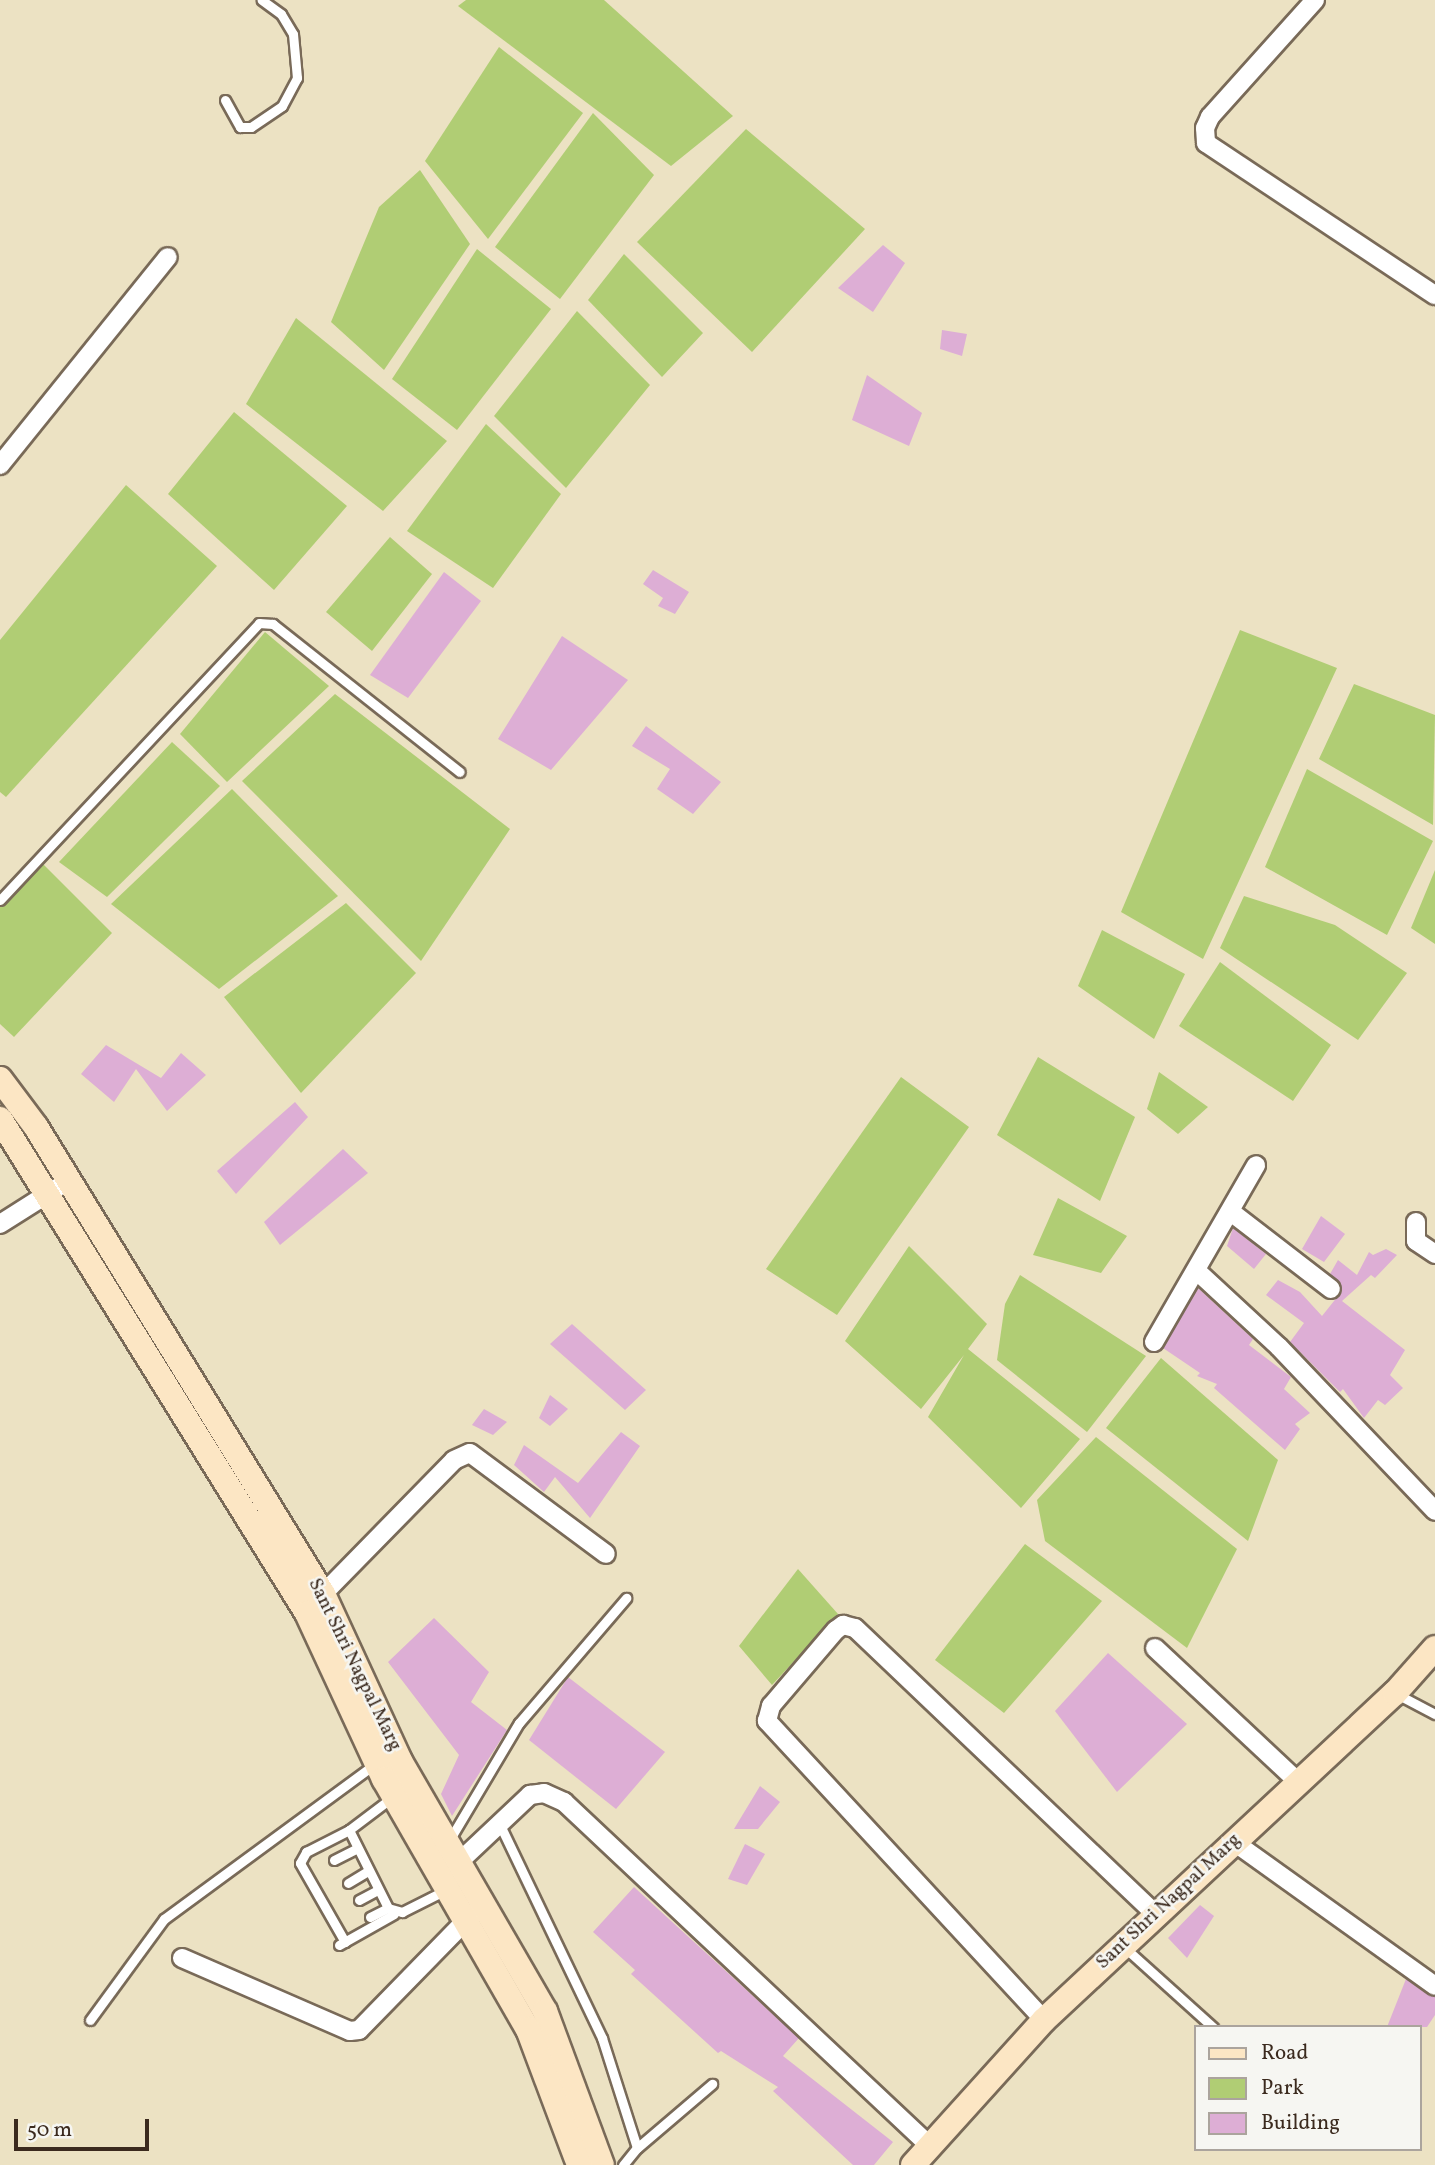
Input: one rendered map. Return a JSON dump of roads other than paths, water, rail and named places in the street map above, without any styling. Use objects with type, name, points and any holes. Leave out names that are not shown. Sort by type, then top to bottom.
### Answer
[{"type":"street","points":[[1315,0],[1210,117],[1205,128],[1206,143],[1435,295]]},
{"type":"street","points":[[0,465],[168,257]]},
{"type":"street","name":"Sant Shri Nagpal Marg","points":[[0,1079],[58,1187],[307,1613],[377,1763],[447,1889],[474,1912],[545,2011],[602,2165]]},
{"type":"street","name":"Sant Shri Nagpal Marg","points":[[0,1119],[58,1187],[323,1594],[400,1760],[453,1852],[474,1912],[528,2029],[579,2165]]},
{"type":"street","points":[[1154,1342],[1198,1272],[1256,1165]]},
{"type":"street","points":[[0,1224],[58,1187]]},
{"type":"street","points":[[1231,1212],[1331,1289]]},
{"type":"street","points":[[1416,1222],[1416,1241],[1435,1254]]},
{"type":"street","points":[[1198,1272],[1279,1347],[1435,1511]]},
{"type":"street","points":[[323,1594],[454,1460],[470,1452],[606,1554]]},
{"type":"street","points":[[1044,2020],[767,1721],[771,1706],[836,1630],[843,1625],[855,1628],[1155,1914]]},
{"type":"street","points":[[1155,1648],[1296,1780]]},
{"type":"street","name":"Sant Shri Nagpal Marg","points":[[913,2165],[1044,2020],[1234,1842],[1296,1780],[1395,1693],[1435,1648]]},
{"type":"street","points":[[453,1852],[500,1825],[530,1796],[544,1793],[564,1802],[930,2147]]},
{"type":"street","points":[[1234,1842],[1435,1986]]},
{"type":"street","points":[[182,1958],[350,2031],[359,2030],[474,1912]]},
{"type":"lane","points":[[225,100],[240,127],[259,124],[282,106],[297,79],[293,34],[281,14],[262,0]]},
{"type":"lane","points":[[0,900],[259,623],[273,624],[460,772]]},
{"type":"lane","points":[[453,1852],[519,1723],[626,1598]]},
{"type":"lane","points":[[1395,1693],[1425,1713],[1435,1714]]},
{"type":"lane","points":[[90,2020],[164,1919],[377,1763]]},
{"type":"lane","points":[[391,1911],[342,1943],[300,1863],[306,1852],[349,1830],[394,1796]]},
{"type":"lane","points":[[500,1825],[602,2038],[636,2148]]},
{"type":"lane","points":[[349,1830],[356,1849],[391,1911]]},
{"type":"lane","points":[[334,1860],[356,1849]]},
{"type":"lane","points":[[348,1883],[368,1871]]},
{"type":"lane","points":[[370,1917],[447,1889]]},
{"type":"lane","points":[[359,1900],[378,1890]]},
{"type":"lane","points":[[1122,1946],[1211,2025]]},
{"type":"lane","points":[[623,2165],[636,2148],[712,2084]]}]
